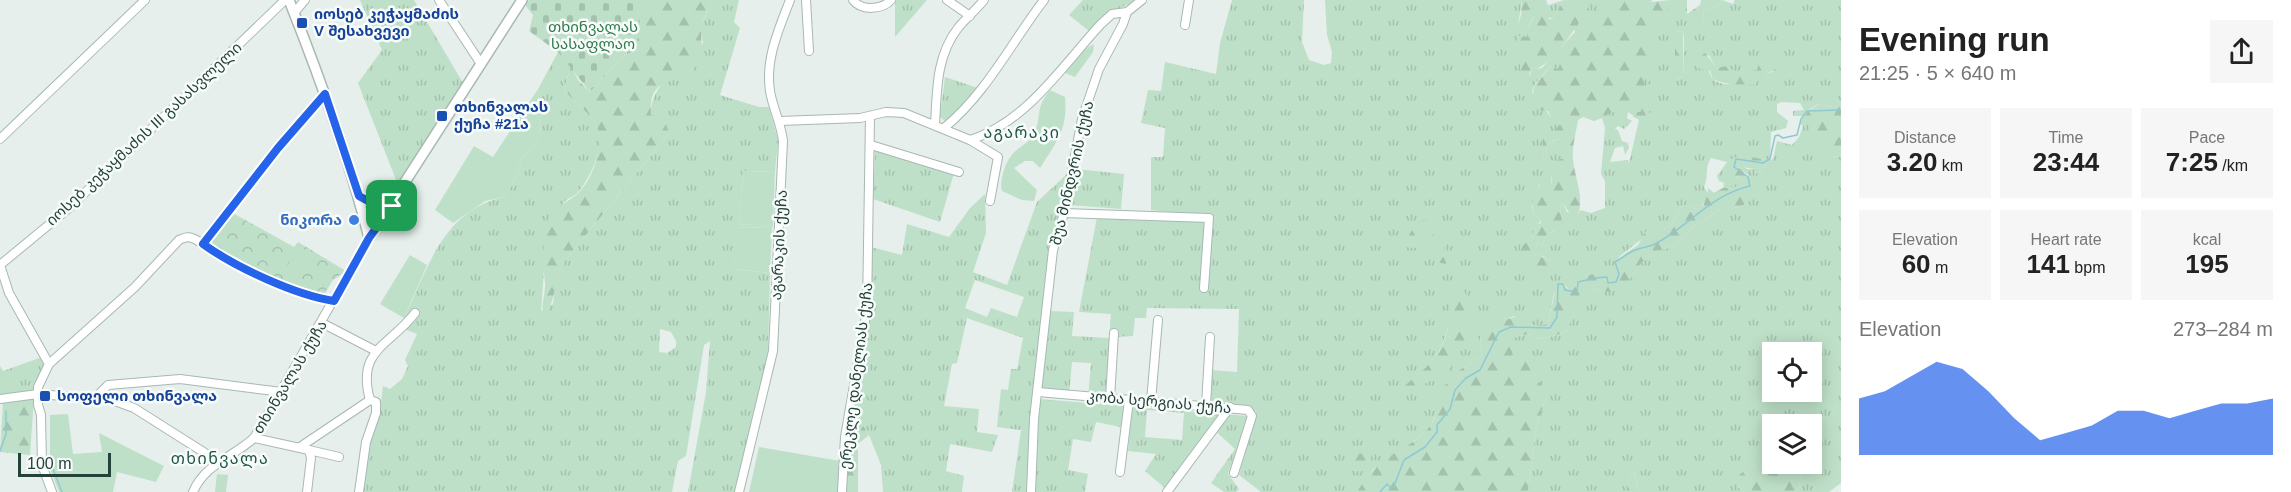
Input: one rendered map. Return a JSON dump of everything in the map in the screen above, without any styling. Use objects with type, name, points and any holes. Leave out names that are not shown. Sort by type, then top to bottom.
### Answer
[{"type":"street","points":[[0,139],[145,0]]},
{"type":"street","points":[[287,0],[325,94],[359,196],[369,238]]},
{"type":"street","name":"იოსებ კეჭაყმაძის III გასასვლელი","points":[[0,265],[68,209],[287,0]]},
{"type":"street","points":[[294,13],[305,0]]},
{"type":"street","points":[[439,0],[481,64]]},
{"type":"street","name":"თხინვალას ქუჩა","points":[[193,492],[200,479],[215,463],[238,452],[255,438],[369,238],[392,206],[522,0]]},
{"type":"street","name":"აგარაკის ქუჩა","points":[[739,492],[773,351],[783,178],[780,121],[773,107],[769,87],[774,40],[790,0]]},
{"type":"street","points":[[806,0],[809,51]]},
{"type":"street","points":[[853,0],[860,6],[873,8],[887,5],[891,0]]},
{"type":"street","points":[[947,0],[970,16]]},
{"type":"street","points":[[935,125],[939,71],[948,45],[984,0]]},
{"type":"street","points":[[944,128],[960,115],[980,91],[1044,0]]},
{"type":"street","points":[[970,140],[1001,127],[1032,102],[1101,24],[1112,14],[1126,12],[1142,0]]},
{"type":"street","points":[[1185,25],[1189,0]]},
{"type":"street","name":"შუა მინდვრის ქუჩა","points":[[1031,492],[1038,392],[1053,250],[1064,213],[1082,119],[1099,69],[1123,24],[1126,12]]},
{"type":"street","points":[[203,244],[278,148],[325,94]]},
{"type":"street","points":[[780,121],[870,116],[896,111],[944,128],[998,156],[990,201]]},
{"type":"street","name":"ერეკლე დანელიას ქუჩა","points":[[842,492],[845,437],[867,310],[870,116]]},
{"type":"street","points":[[871,145],[959,172]]},
{"type":"street","points":[[359,196],[377,206],[392,206]]},
{"type":"street","points":[[1064,213],[1209,218],[1204,288]]},
{"type":"street","points":[[52,492],[42,465],[38,394],[38,387],[49,364],[135,287],[179,240],[187,237],[274,281],[311,297],[334,301]]},
{"type":"street","points":[[0,265],[9,293],[49,364]]},
{"type":"street","points":[[370,400],[364,376],[376,351],[415,313]]},
{"type":"street","points":[[1151,401],[1158,320]]},
{"type":"street","points":[[322,323],[376,351]]},
{"type":"street","points":[[1110,398],[1114,333]]},
{"type":"street","points":[[1206,405],[1210,337]]},
{"type":"street","points":[[101,399],[101,392],[108,385],[160,379],[197,380],[282,392]]},
{"type":"street","name":"კობა სერგიას ქუჩა","points":[[1038,392],[1248,410],[1252,416],[1234,473]]},
{"type":"street","points":[[0,399],[38,394],[101,399],[134,408],[205,453],[215,463]]},
{"type":"street","points":[[300,447],[370,400]]},
{"type":"street","points":[[359,492],[367,437],[377,407],[376,402],[370,400]]},
{"type":"street","points":[[1120,472],[1129,400]]},
{"type":"street","points":[[1167,492],[1230,407]]},
{"type":"street","points":[[255,438],[339,457]]},
{"type":"street","points":[[307,492],[311,458],[309,450]]},
{"type":"green space","points":[[360,0],[414,0],[466,88],[400,190],[358,83],[382,50]]},
{"type":"green space","name":"თხინვალას სასაფლაო","points":[[529,0],[651,0],[636,17],[640,20],[639,35],[633,51],[622,57],[590,92],[558,52],[529,31],[533,15],[525,5]]},
{"type":"green space","points":[[650,0],[713,0],[701,26],[700,57],[690,73],[667,82],[655,92],[651,101],[651,115],[664,118],[669,133],[564,262],[545,318],[543,314],[544,250],[547,224],[554,210],[573,198],[588,181],[598,151],[598,131],[595,123],[564,89],[571,66],[578,80],[590,92],[622,57],[633,51],[635,17]]},
{"type":"green space","points":[[713,0],[739,0],[734,22],[740,28],[720,95],[759,107],[769,107],[778,140],[775,172],[743,171],[739,224],[773,226],[772,228],[737,227],[734,269],[770,273],[768,351],[763,386],[736,492],[688,492],[706,392],[710,341],[704,345],[686,456],[678,461],[672,492],[361,492],[367,442],[380,410],[383,386],[390,389],[402,379],[408,366],[405,360],[417,334],[404,329],[408,320],[404,318],[430,261],[452,228],[483,204],[504,197],[513,184],[522,159],[537,141],[541,127],[538,89],[558,52],[571,66],[564,89],[595,123],[599,149],[589,176],[577,193],[562,205],[550,230],[545,256],[541,311],[553,304],[556,279],[564,262],[669,133],[651,115],[652,104],[669,75],[703,43],[700,28]],"holes":[[[660,329],[671,332],[676,341],[676,347],[667,353],[659,352]]]},
{"type":"green space","points":[[895,0],[927,0],[895,37]]},
{"type":"green space","points":[[1083,0],[1138,0],[1111,12],[1089,31],[1069,15]]},
{"type":"green space","points":[[1232,0],[1304,0],[1302,42],[1309,60],[1324,65],[1331,63],[1332,52],[1327,35],[1325,0],[1522,0],[1518,26],[1522,11],[1532,8],[1539,0],[1546,0],[1548,5],[1564,0],[1553,19],[1540,14],[1533,18],[1527,29],[1529,34],[1517,60],[1521,65],[1520,71],[1530,75],[1532,69],[1542,68],[1575,32],[1570,0],[1653,0],[1650,2],[1658,14],[1664,16],[1671,0],[1687,0],[1687,15],[1703,20],[1704,10],[1717,6],[1722,0],[1733,4],[1735,0],[1841,0],[1841,102],[1832,98],[1832,107],[1818,104],[1806,112],[1809,126],[1831,156],[1841,157],[1841,483],[1829,492],[1794,492],[1799,488],[1801,474],[1822,474],[1822,414],[1762,414],[1762,462],[1750,467],[1738,487],[1744,492],[1639,492],[1634,472],[1626,482],[1627,492],[1528,492],[1536,428],[1547,394],[1513,356],[1509,338],[1528,334],[1542,339],[1567,332],[1577,296],[1595,289],[1606,292],[1633,276],[1641,263],[1658,251],[1677,245],[1692,228],[1722,208],[1734,208],[1747,204],[1748,175],[1738,167],[1739,162],[1747,169],[1756,169],[1755,173],[1759,173],[1769,161],[1753,157],[1729,160],[1736,177],[1743,179],[1745,186],[1723,188],[1724,183],[1719,181],[1717,176],[1727,162],[1711,158],[1704,187],[1708,193],[1708,188],[1714,193],[1697,209],[1683,205],[1671,225],[1663,230],[1652,231],[1619,257],[1615,270],[1585,276],[1570,290],[1563,284],[1554,293],[1548,324],[1532,326],[1514,316],[1505,320],[1504,317],[1494,318],[1480,336],[1482,356],[1458,371],[1428,431],[1373,469],[1357,492],[1261,492],[1239,475],[1256,411],[1208,407],[1210,370],[1237,372],[1239,309],[1147,308],[1146,318],[1135,318],[1133,336],[1115,337],[1110,401],[1088,398],[1091,363],[1072,362],[1069,396],[1040,393],[1049,311],[1074,312],[1072,336],[1109,338],[1111,314],[1079,312],[1097,217],[1219,218],[1151,210],[1151,157],[1163,157],[1165,128],[1141,123],[1148,90],[1161,91],[1165,62],[1216,74],[1220,43]],"holes":[[[1675,31],[1683,32],[1684,38],[1683,78],[1676,79]],[[1708,54],[1717,69],[1727,66],[1736,73],[1774,71],[1752,80],[1729,84],[1720,83],[1713,78],[1708,69]],[[1551,65],[1555,69],[1559,68],[1594,121],[1602,118],[1605,128],[1601,174],[1605,181],[1605,208],[1591,213],[1580,210],[1578,214],[1567,212],[1563,203],[1560,206],[1562,222],[1555,231],[1549,233],[1542,245],[1538,241],[1536,246],[1541,255],[1551,260],[1539,266],[1525,244],[1530,235],[1533,238],[1534,230],[1541,220],[1533,214],[1532,207],[1539,184],[1551,188],[1552,162],[1563,158],[1563,140],[1557,139],[1547,145],[1546,158],[1542,159],[1543,147],[1561,123],[1550,116],[1532,92],[1535,84]],[[1781,102],[1800,103],[1804,110],[1793,111],[1793,116],[1803,116],[1800,124],[1803,126],[1799,137],[1792,145],[1777,141],[1773,159],[1770,161],[1771,132],[1786,128],[1788,121],[1777,112],[1777,104]],[[1628,112],[1639,120],[1629,163],[1628,160],[1610,162],[1615,148],[1623,146],[1625,155],[1629,148],[1628,143],[1622,141],[1618,130],[1615,129],[1618,126],[1624,129],[1632,121],[1627,118]],[[1450,316],[1449,370],[1404,387],[1435,357]]]},
{"type":"green space","points":[[1522,0],[1539,0],[1536,9],[1522,11],[1521,18],[1526,21],[1520,29]]},
{"type":"green space","points":[[1564,0],[1591,0],[1591,2],[1574,31],[1556,53],[1539,68],[1532,69],[1526,80],[1522,81],[1519,75],[1521,65],[1517,61],[1518,36],[1527,37],[1527,29],[1537,12],[1540,14],[1546,11],[1549,19],[1553,19]]},
{"type":"green space","points":[[1596,0],[1650,2],[1671,0],[1664,17],[1658,14],[1650,18],[1652,70],[1644,80],[1645,88],[1647,84],[1654,85],[1649,112],[1654,119],[1648,123],[1633,117],[1634,112],[1641,112],[1645,90],[1639,87],[1632,90],[1641,94],[1635,100],[1637,106],[1610,113],[1594,121],[1583,117],[1578,120],[1573,154],[1580,198],[1578,214],[1574,220],[1563,203],[1560,206],[1562,222],[1560,229],[1549,233],[1542,245],[1538,241],[1536,246],[1542,257],[1551,260],[1555,265],[1552,270],[1541,269],[1536,265],[1531,267],[1521,262],[1520,246],[1525,244],[1529,235],[1533,238],[1535,223],[1540,224],[1541,220],[1533,214],[1535,194],[1544,177],[1551,187],[1552,178],[1547,168],[1552,162],[1563,158],[1563,140],[1556,139],[1547,145],[1546,158],[1542,159],[1543,136],[1546,131],[1554,131],[1561,123],[1552,119],[1548,111],[1539,110],[1535,102],[1535,85],[1551,65],[1554,65],[1555,69],[1559,68],[1562,54],[1583,31],[1598,5]]},
{"type":"green space","points":[[1677,0],[1687,0],[1687,14],[1700,5],[1701,0],[1722,0],[1717,6],[1704,10],[1703,21],[1700,21],[1678,11]]},
{"type":"green space","points":[[1675,31],[1683,32],[1683,78],[1675,79]]},
{"type":"green space","points":[[1094,44],[1093,52],[1075,77],[1065,73],[1077,56]]},
{"type":"green space","points":[[1705,53],[1717,68],[1727,66],[1736,73],[1757,70],[1759,64],[1782,64],[1760,78],[1755,85],[1728,84],[1713,79],[1710,71],[1700,69],[1694,61]]},
{"type":"green space","points":[[945,77],[978,88],[963,110],[946,122],[940,117]]},
{"type":"green space","points":[[538,89],[541,127],[537,141],[522,159],[513,184],[504,197],[485,201],[453,223],[435,210],[474,146],[493,157]]},
{"type":"green space","points":[[1050,90],[1065,97],[1063,126],[1040,168],[1033,161],[1025,161],[1014,168],[1037,190],[1034,201],[1022,200],[1002,191],[1003,173],[1011,156],[1027,142],[1036,129],[1041,106]]},
{"type":"green space","points":[[1831,97],[1841,102],[1841,157],[1831,156],[1810,144],[1809,126],[1803,121],[1807,112],[1819,104],[1832,107]]},
{"type":"green space","points":[[884,151],[954,173],[940,222],[873,199],[875,152]]},
{"type":"green space","points":[[1749,152],[1753,157],[1769,161],[1759,173],[1755,174],[1755,169],[1742,167],[1739,163],[1738,167],[1749,179],[1752,188],[1747,204],[1734,208],[1722,208],[1692,228],[1677,245],[1658,251],[1641,263],[1633,276],[1618,290],[1606,292],[1595,289],[1578,296],[1567,332],[1542,339],[1528,334],[1510,339],[1513,356],[1526,360],[1547,394],[1536,428],[1528,492],[1357,492],[1374,469],[1427,430],[1438,408],[1439,392],[1458,371],[1482,356],[1480,336],[1489,316],[1504,317],[1505,320],[1518,316],[1532,326],[1548,324],[1557,282],[1570,290],[1585,276],[1598,273],[1604,266],[1609,270],[1615,270],[1615,261],[1638,245],[1647,229],[1653,231],[1660,224],[1663,230],[1671,225],[1683,205],[1697,209],[1698,206],[1703,206],[1707,196],[1723,188],[1745,186],[1742,179],[1728,173],[1729,160]]},
{"type":"green space","points":[[1076,169],[1124,174],[1121,209],[1069,205]]},
{"type":"green space","points":[[743,171],[775,172],[773,226],[739,224]]},
{"type":"green space","points":[[1069,172],[1050,250],[1027,492],[1012,492],[1021,430],[997,427],[1001,389],[1008,390],[1011,369],[1017,369],[1023,338],[967,318],[957,363],[952,364],[944,406],[979,409],[977,432],[998,435],[992,452],[950,444],[946,471],[964,476],[962,492],[883,492],[881,465],[869,435],[853,410],[871,247],[902,255],[907,224],[949,237],[970,208],[985,194],[986,233],[973,272],[1007,285],[1037,202]],"holes":[[[975,280],[1024,297],[1017,317],[991,308],[987,317],[965,308]]]},
{"type":"green space","points":[[382,189],[389,189],[396,196],[380,202],[366,197]]},
{"type":"green space","points":[[231,212],[294,247],[298,242],[346,271],[333,280],[325,293],[314,296],[216,252],[210,239]]},
{"type":"green space","points":[[1420,220],[1431,221],[1435,233],[1416,248],[1405,247],[1410,233]]},
{"type":"green space","points":[[736,227],[772,228],[770,273],[734,269]]},
{"type":"green space","points":[[1436,245],[1444,245],[1446,264],[1436,262],[1433,255]]},
{"type":"green space","points":[[298,246],[311,253],[298,277],[285,270]]},
{"type":"green space","points":[[410,255],[427,265],[404,318],[380,304]]},
{"type":"green space","points":[[1461,287],[1471,303],[1472,320],[1466,340],[1449,370],[1407,394],[1403,387],[1437,355],[1449,321],[1452,288]]},
{"type":"green space","points":[[45,356],[49,364],[38,394],[0,398],[0,366],[3,371]]},
{"type":"green space","points":[[34,397],[30,455],[0,452],[3,402]]},
{"type":"green space","points":[[1039,399],[1248,416],[1228,474],[1239,489],[1236,492],[1224,492],[1211,483],[1235,449],[1211,427],[1166,489],[1145,471],[1156,454],[1128,451],[1130,429],[1096,422],[1091,442],[1073,439],[1068,470],[1088,474],[1085,492],[1033,492]],"holes":[[[1147,410],[1184,413],[1182,440],[1145,437]]]},
{"type":"green space","points":[[853,410],[869,435],[858,444],[858,492],[845,492],[846,452]]},
{"type":"green space","points":[[68,414],[73,454],[102,452],[99,433],[164,466],[156,482],[117,472],[113,492],[59,492],[50,469],[50,415]]},
{"type":"green space","points":[[759,447],[840,461],[839,492],[749,492]]},
{"type":"green space","points":[[1357,453],[1371,455],[1370,464],[1356,472],[1351,459]]},
{"type":"green space","points":[[1762,462],[1762,474],[1801,474],[1799,488],[1794,492],[1744,492],[1738,487],[1739,475]]},
{"type":"green space","points":[[1634,472],[1639,492],[1627,492],[1626,482]]},
{"type":"green space","points":[[217,474],[228,475],[226,492],[215,492]]},
{"type":"waterway","points":[[1380,492],[1387,484],[1391,488],[1394,486],[1404,460],[1425,447],[1437,432],[1437,425],[1450,409],[1455,390],[1466,378],[1480,370],[1499,332],[1511,327],[1550,328],[1557,317],[1558,284],[1563,284],[1565,290],[1577,292],[1578,282],[1607,277],[1608,283],[1616,282],[1619,274],[1615,262],[1635,250],[1657,243],[1712,203],[1750,186],[1748,177],[1734,167],[1736,159],[1763,163],[1770,159],[1775,136],[1783,138],[1797,135],[1801,119],[1807,111],[1841,110]]},
{"type":"waterway","points":[[0,451],[6,434],[6,411]]},
{"type":"waterway","points":[[53,469],[62,492]]},
{"type":"place","name":"იოსებ კეჭაყმაძის V შესახვევი","points":[[302,23]]},
{"type":"place","name":"თხინვალას ქუჩა #21ა","points":[[442,116]]},
{"type":"place","name":"ნიკორა","points":[[354,220]]},
{"type":"place","name":"სოფელი თხინვალა","points":[[45,396]]},
{"type":"district","name":"აგარაკი","points":[[1022,132]]},
{"type":"district","name":"თხინვალა","points":[[220,458]]},
{"type":"route","points":[[325,94],[359,196],[363,201],[377,206],[392,206],[369,238],[334,301],[311,297],[274,281],[203,244],[278,148],[325,94]]}]
